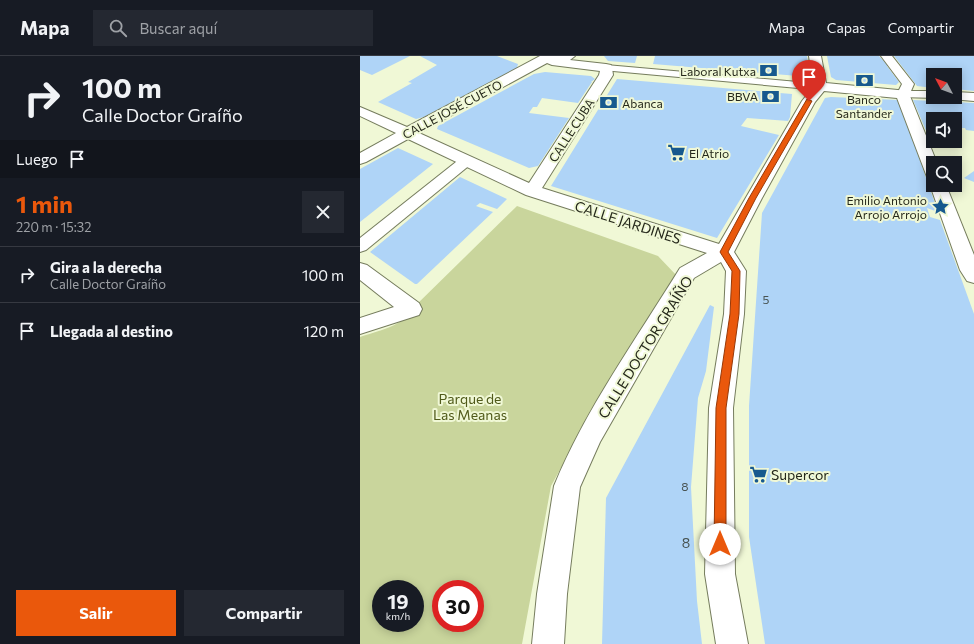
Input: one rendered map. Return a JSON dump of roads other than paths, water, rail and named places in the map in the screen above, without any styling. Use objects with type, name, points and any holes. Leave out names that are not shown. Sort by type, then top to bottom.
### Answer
[{"type":"street","points":[[539,58],[568,56]]},
{"type":"street","points":[[594,56],[606,68]]},
{"type":"street","points":[[732,644],[720,574],[721,416],[734,314],[736,271],[724,252],[753,198],[809,101],[820,86],[815,56]]},
{"type":"street","points":[[886,56],[908,84],[903,94],[927,156]]},
{"type":"street","points":[[539,58],[606,68],[641,67],[820,86],[926,95]]},
{"type":"street","name":"CALLE JOSÉ CUETO","points":[[360,159],[539,58]]},
{"type":"street","name":"CALLE CUBA","points":[[532,191],[606,75],[606,68]]},
{"type":"street","points":[[962,96],[974,97]]},
{"type":"street","name":"CALLE JARDINES","points":[[360,111],[532,191],[724,252]]},
{"type":"street","points":[[360,246],[466,161]]},
{"type":"street","points":[[941,192],[970,270],[974,276]]},
{"type":"street","name":"CALLE DOCTOR GRAÍÑO","points":[[548,644],[552,594],[567,486],[591,434],[687,273],[724,252]]},
{"type":"street","points":[[360,270],[412,309],[360,326]]},
{"type":"place","name":"Laboral Kutxa","points":[[769,71]]},
{"type":"place","name":"Banco Santander","points":[[864,80]]},
{"type":"place","name":"BBVA","points":[[771,96]]},
{"type":"place","name":"Abanca","points":[[609,103]]},
{"type":"place","name":"El Atrio","points":[[676,153]]},
{"type":"place","name":"Emilio Antonio Arrojo Arrojo","points":[[940,207]]},
{"type":"place","name":"Supercor","points":[[758,474]]},
{"type":"park label","name":"Parque de Las Meanas","points":[[470,406]]}]
